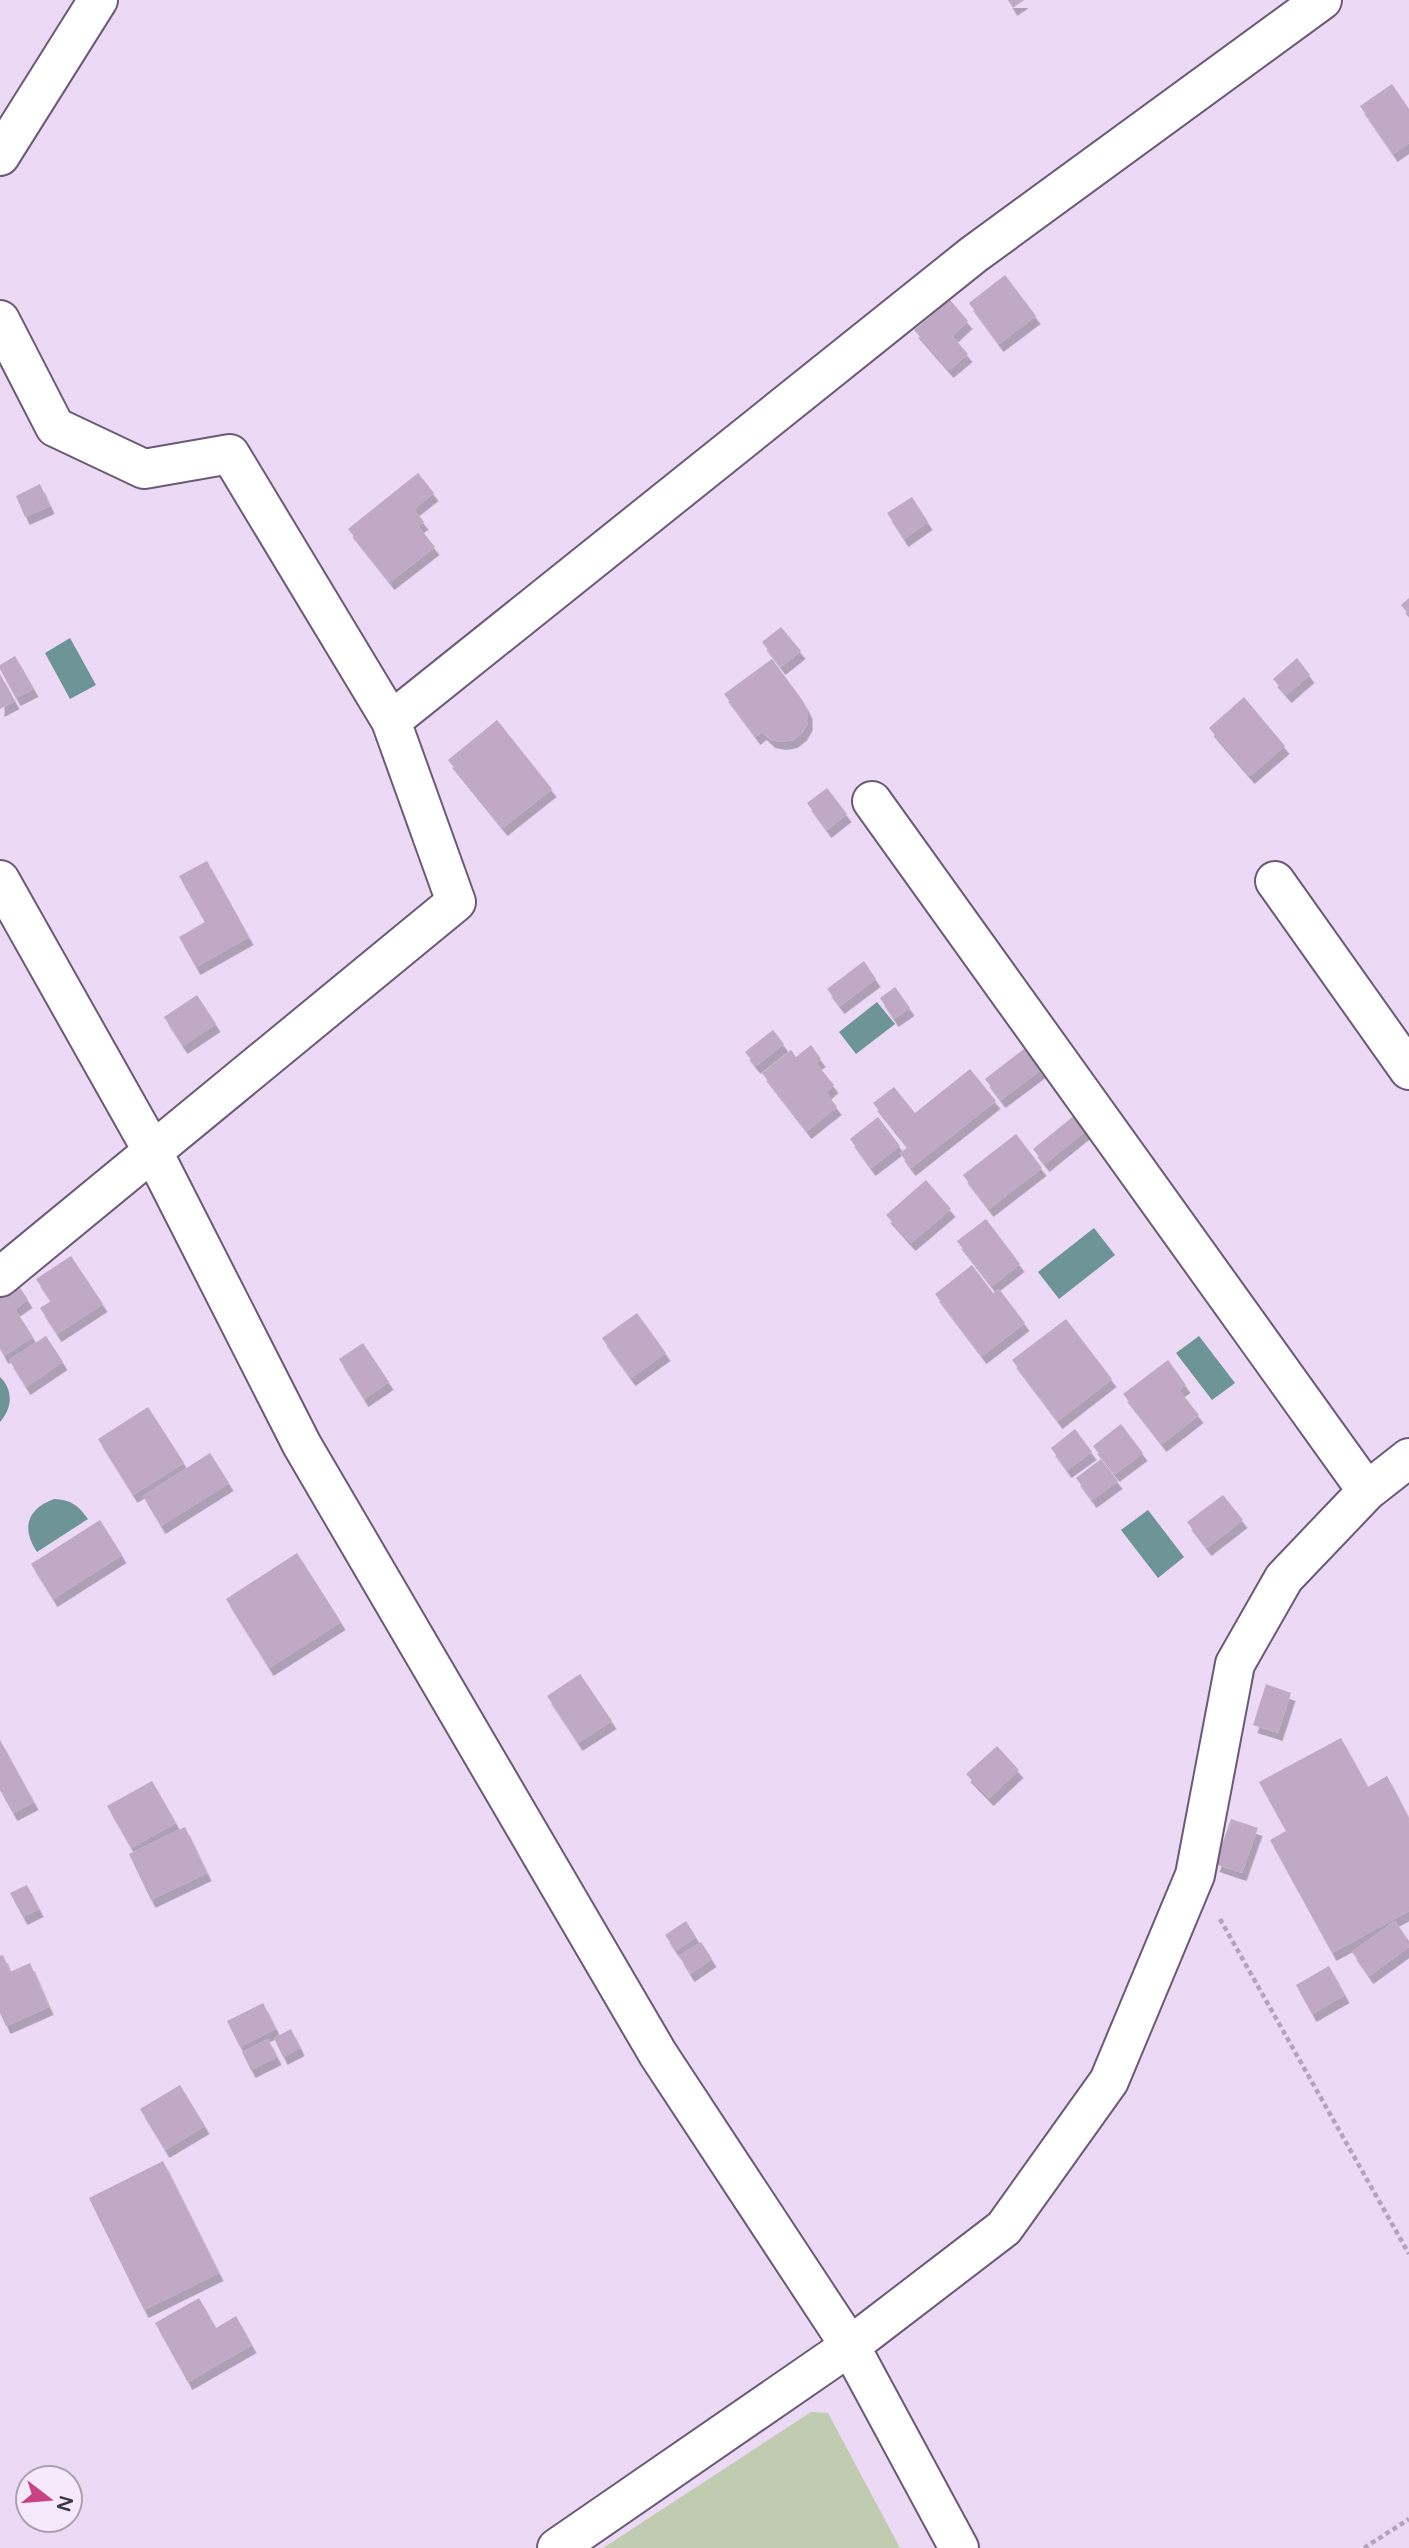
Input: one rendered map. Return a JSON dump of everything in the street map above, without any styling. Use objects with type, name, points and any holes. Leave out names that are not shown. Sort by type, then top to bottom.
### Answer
[{"type":"street","points":[[0,156],[98,0]]},
{"type":"street","points":[[391,721],[973,255],[1322,0]]},
{"type":"street","points":[[0,320],[55,427],[144,469],[230,454],[391,721],[456,902],[0,1277]]},
{"type":"street","points":[[872,801],[1367,1491]]},
{"type":"street","points":[[0,880],[152,1150],[316,1469],[658,2054],[850,2346],[959,2548]]},
{"type":"street","points":[[1275,881],[1409,1070]]},
{"type":"street","points":[[556,2548],[850,2346],[1004,2228],[1109,2081],[1195,1875],[1235,1664],[1284,1578],[1367,1491],[1409,1458]]},
{"type":"path","points":[[1195,1875],[1409,2254]]},
{"type":"path","points":[[1364,2548],[1409,2519]]},
{"type":"shaded area","points":[[70,638],[96,685],[70,699],[45,653]]},
{"type":"shaded area","points":[[877,1002],[895,1024],[856,1054],[839,1032]]},
{"type":"shaded area","points":[[1094,1228],[1115,1255],[1059,1299],[1038,1272]]},
{"type":"shaded area","points":[[1199,1336],[1235,1383],[1212,1400],[1176,1353]]},
{"type":"shaded area","points":[[0,1377],[8,1388],[10,1400],[0,1422]]},
{"type":"shaded area","points":[[54,1499],[74,1504],[88,1519],[37,1552],[29,1535],[29,1520],[38,1508]]},
{"type":"shaded area","points":[[1148,1510],[1184,1557],[1158,1578],[1121,1530]]},
{"type":"shaded area","points":[[811,2412],[828,2413],[900,2548],[603,2548]]},
{"type":"building","points":[[1008,0],[1024,0],[1013,8]]},
{"type":"building","points":[[1392,84],[1409,109],[1409,143],[1393,154],[1360,106]]},
{"type":"building","points":[[1005,275],[1036,316],[999,344],[969,303]]},
{"type":"building","points":[[950,300],[968,321],[952,336],[968,354],[949,370],[914,330]]},
{"type":"building","points":[[418,473],[434,493],[414,509],[424,522],[418,526],[435,547],[390,582],[348,529]]},
{"type":"building","points":[[40,484],[50,506],[25,517],[16,496]]},
{"type":"building","points":[[912,497],[928,522],[904,539],[887,513]]},
{"type":"building","points":[[1409,598],[1409,615],[1401,605]]},
{"type":"building","points":[[781,627],[801,651],[781,667],[762,642]]},
{"type":"building","points":[[15,656],[34,689],[16,698],[0,669],[0,665]]},
{"type":"building","points":[[1297,658],[1310,675],[1287,695],[1273,679]]},
{"type":"building","points":[[772,659],[808,711],[808,723],[802,733],[793,740],[771,740],[762,732],[756,737],[724,694]]},
{"type":"building","points":[[0,674],[15,701],[0,709]]},
{"type":"building","points":[[1244,697],[1285,746],[1250,776],[1209,728]]},
{"type":"building","points":[[497,720],[552,789],[503,828],[448,760]]},
{"type":"building","points":[[827,788],[847,814],[827,830],[807,803]]},
{"type":"building","points":[[207,861],[249,937],[196,967],[179,937],[205,922],[179,876]]},
{"type":"building","points":[[864,961],[876,979],[840,1006],[827,989]]},
{"type":"building","points":[[895,987],[910,1008],[894,1019],[880,998]]},
{"type":"building","points":[[197,995],[216,1024],[183,1046],[164,1017]]},
{"type":"building","points":[[773,1030],[784,1044],[756,1066],[745,1052]]},
{"type":"building","points":[[811,1045],[821,1059],[816,1063],[834,1085],[826,1092],[837,1107],[807,1131],[762,1073],[791,1050],[796,1057]]},
{"type":"building","points":[[1024,1049],[1041,1070],[1001,1100],[985,1079]]},
{"type":"building","points":[[970,1069],[996,1101],[911,1168],[900,1153],[908,1147],[873,1103],[894,1087],[915,1113]]},
{"type":"building","points":[[1075,1115],[1087,1130],[1045,1164],[1033,1149]]},
{"type":"building","points":[[878,1117],[900,1146],[871,1168],[850,1139]]},
{"type":"building","points":[[1016,1134],[1042,1168],[989,1209],[963,1175]]},
{"type":"building","points":[[926,1180],[951,1209],[911,1243],[886,1215]]},
{"type":"building","points":[[986,1219],[1020,1264],[992,1286],[957,1241]]},
{"type":"building","points":[[71,1256],[103,1304],[57,1334],[40,1308],[51,1301],[36,1279]]},
{"type":"building","points":[[972,1265],[993,1293],[999,1289],[1025,1323],[982,1356],[935,1294]]},
{"type":"building","points":[[17,1283],[28,1300],[15,1309],[33,1337],[4,1356],[0,1349],[0,1294]]},
{"type":"building","points":[[637,1313],[666,1353],[631,1378],[602,1338]]},
{"type":"building","points":[[1066,1319],[1112,1379],[1058,1421],[1012,1360]]},
{"type":"building","points":[[46,1336],[63,1362],[26,1387],[9,1360]]},
{"type":"building","points":[[363,1343],[389,1382],[364,1399],[339,1359]]},
{"type":"building","points":[[1168,1360],[1186,1385],[1179,1390],[1199,1415],[1162,1444],[1123,1394]]},
{"type":"building","points":[[148,1407],[184,1463],[133,1495],[98,1439]]},
{"type":"building","points":[[1121,1424],[1143,1453],[1115,1474],[1093,1446]]},
{"type":"building","points":[[1075,1429],[1092,1452],[1067,1470],[1051,1448]]},
{"type":"building","points":[[210,1453],[229,1483],[161,1526],[143,1496]]},
{"type":"building","points":[[1101,1459],[1118,1481],[1092,1500],[1076,1478]]},
{"type":"building","points":[[1223,1495],[1243,1520],[1207,1548],[1187,1522]]},
{"type":"building","points":[[100,1520],[122,1555],[53,1599],[31,1564]]},
{"type":"building","points":[[297,1553],[341,1622],[269,1668],[226,1599]]},
{"type":"building","points":[[580,1674],[612,1721],[578,1743],[547,1696]]},
{"type":"building","points":[[1266,1684],[1291,1693],[1278,1733],[1253,1725]]},
{"type":"building","points":[[1341,1738],[1368,1787],[1387,1776],[1409,1818],[1409,1911],[1332,1953],[1270,1840],[1286,1831],[1259,1782]]},
{"type":"building","points":[[0,1740],[34,1802],[13,1813],[0,1790]]},
{"type":"building","points":[[997,1746],[1019,1770],[989,1798],[966,1774]]},
{"type":"building","points":[[152,1781],[176,1823],[131,1848],[107,1806]]},
{"type":"building","points":[[1231,1819],[1258,1828],[1242,1873],[1215,1864]]},
{"type":"building","points":[[185,1827],[207,1873],[151,1900],[129,1854]]},
{"type":"building","points":[[27,1885],[39,1909],[23,1917],[10,1893]]},
{"type":"building","points":[[686,1921],[696,1937],[676,1951],[665,1935]]},
{"type":"building","points":[[1395,1921],[1409,1941],[1409,1947],[1369,1976],[1352,1952]]},
{"type":"building","points":[[701,1942],[712,1959],[690,1974],[679,1956]]},
{"type":"building","points":[[3,1955],[10,1972],[30,1963],[49,2007],[6,2026],[0,2013],[0,1956]]},
{"type":"building","points":[[1329,1966],[1345,1995],[1312,2014],[1296,1985]]},
{"type":"building","points":[[263,2003],[276,2029],[240,2047],[227,2021]]},
{"type":"building","points":[[291,2029],[300,2048],[283,2057],[274,2038]]},
{"type":"building","points":[[268,2039],[277,2057],[251,2070],[242,2052]]},
{"type":"building","points":[[180,2085],[205,2126],[165,2150],[140,2109]]},
{"type":"building","points":[[163,2161],[219,2273],[144,2310],[89,2198]]},
{"type":"building","points":[[199,2298],[216,2328],[236,2316],[252,2345],[188,2382],[155,2323]]}]
